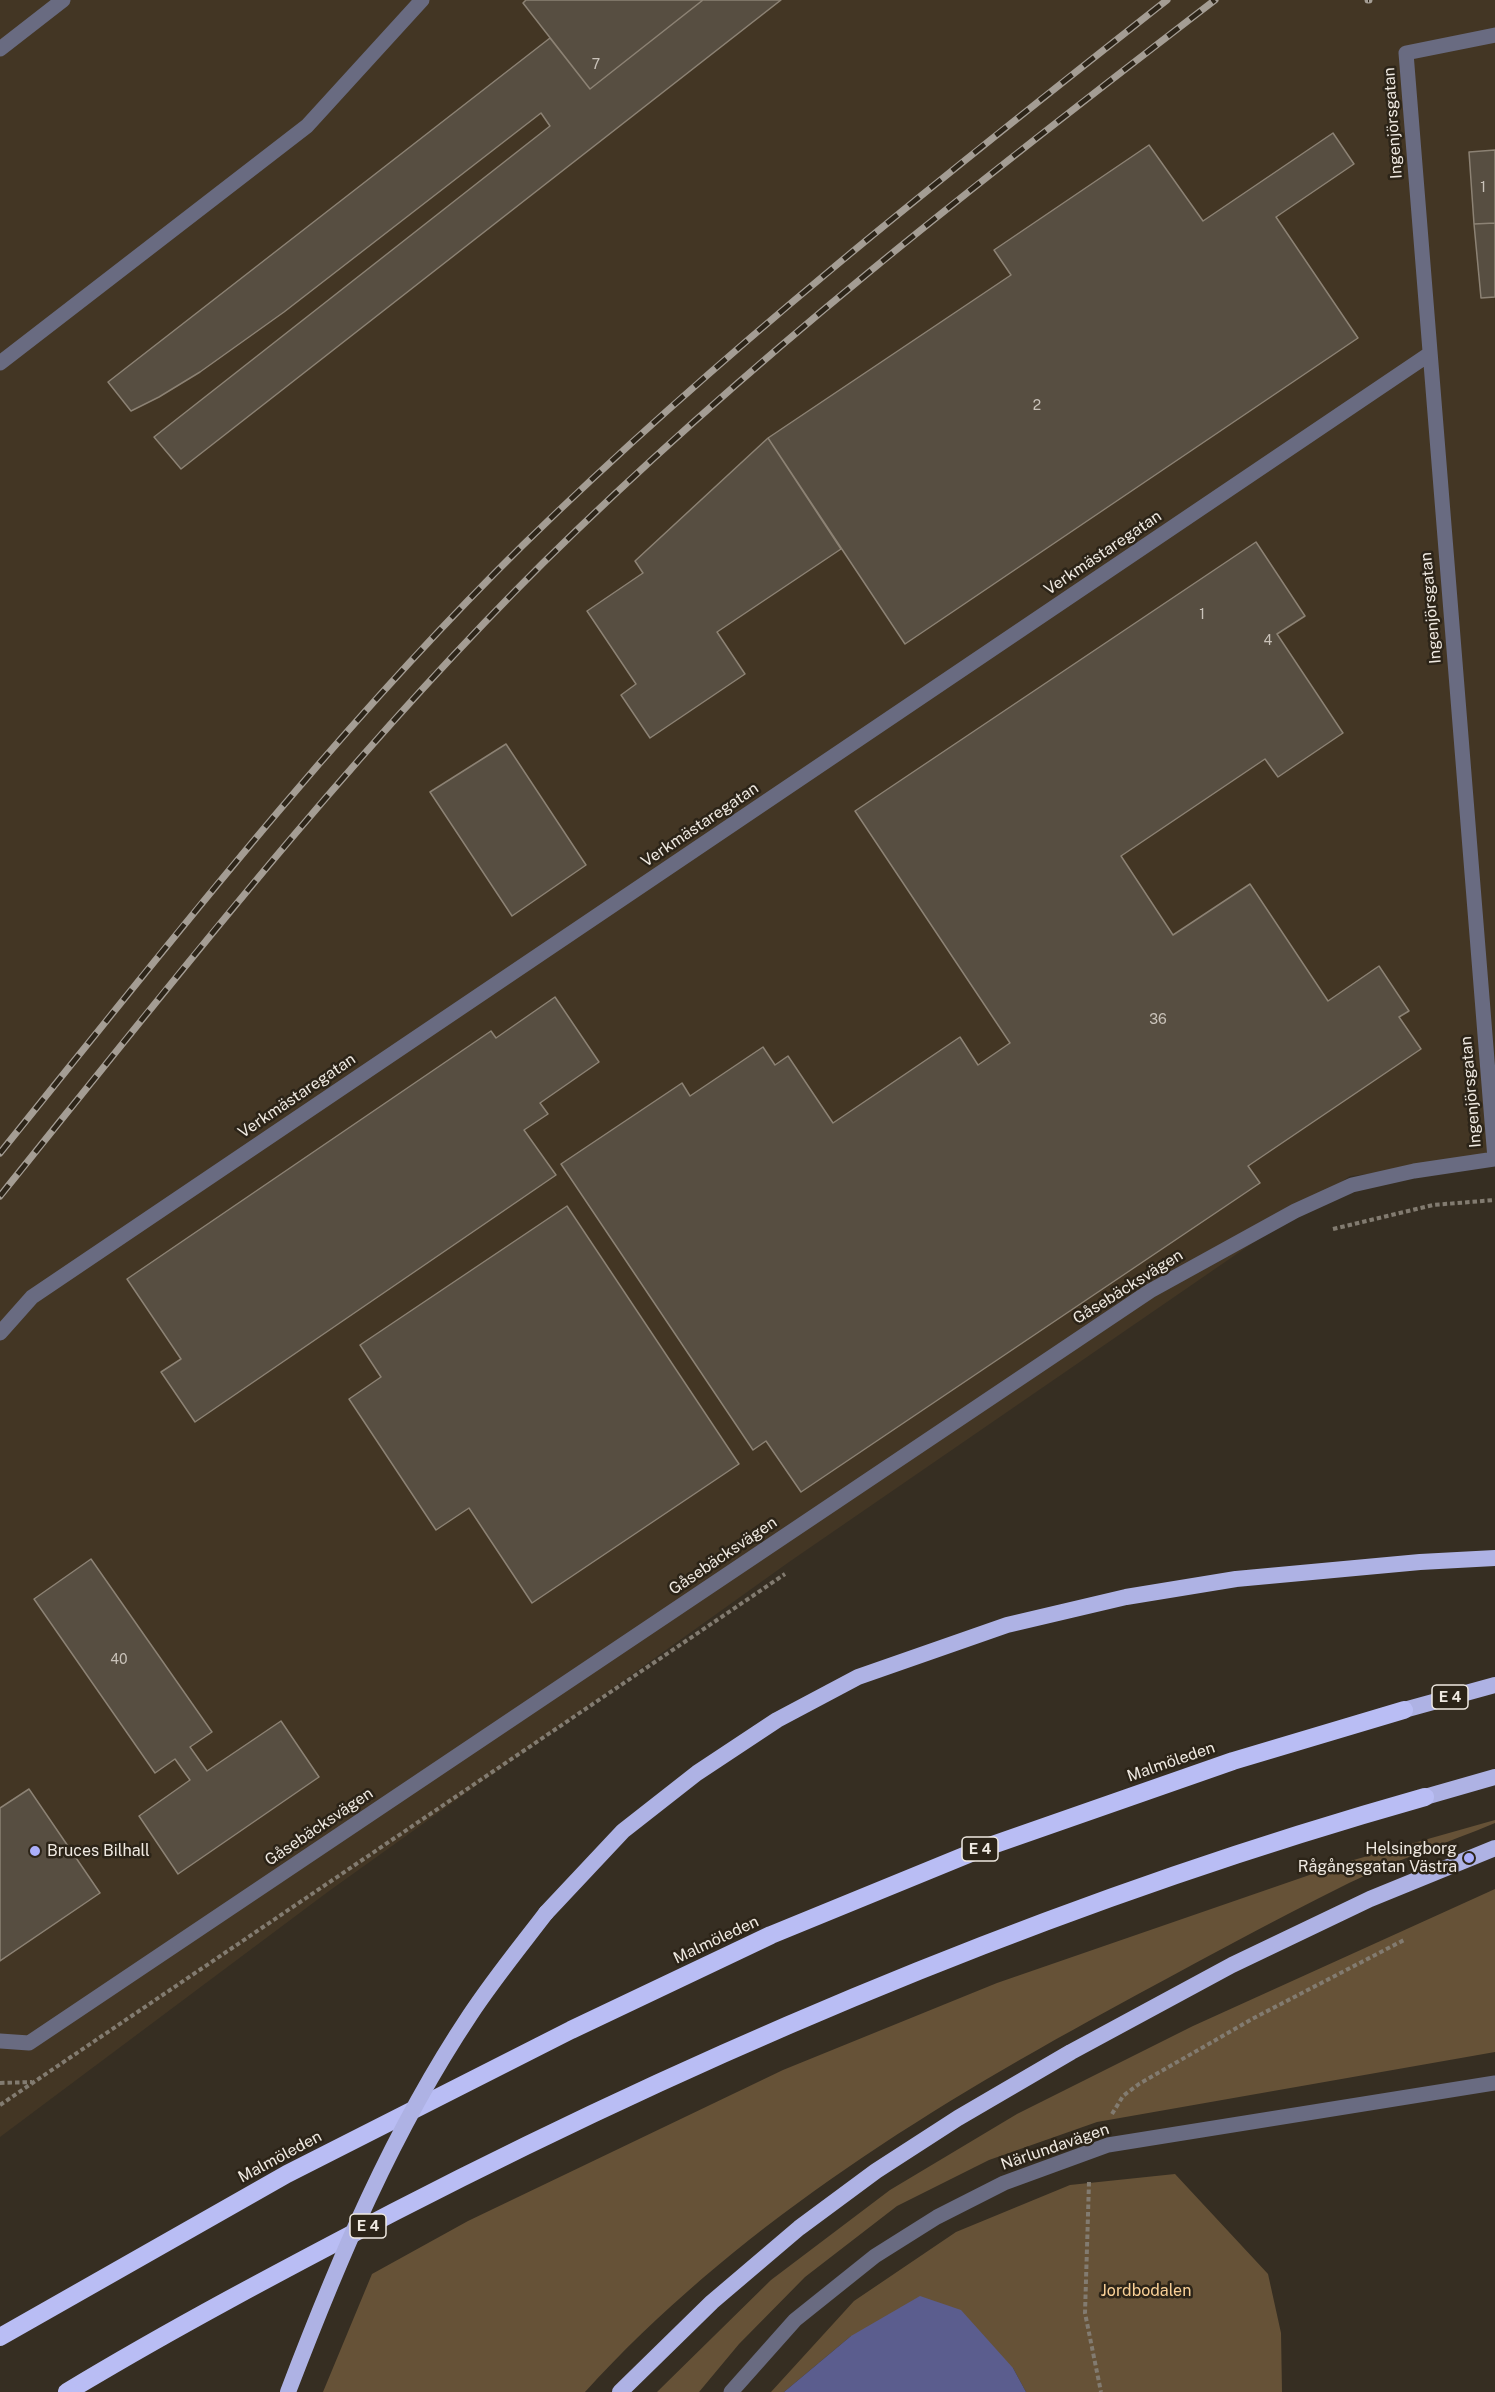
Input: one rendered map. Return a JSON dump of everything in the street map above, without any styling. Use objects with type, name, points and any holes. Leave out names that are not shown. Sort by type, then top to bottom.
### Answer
[{"type":"highway","points":[[288,2392],[335,2270],[369,2194],[397,2139],[470,2015],[546,1913],[623,1831],[697,1773],[777,1720],[858,1677],[1007,1625],[1126,1597],[1236,1579],[1420,1562],[1495,1558]]},
{"type":"highway","name":"Malmöleden","points":[[0,2337],[288,2174],[572,2030],[771,1935],[992,1845],[1233,1761],[1495,1685]]},
{"type":"highway","name":"E 4","points":[[67,2392],[276,2273],[453,2182],[637,2092],[808,2015],[1110,1897],[1329,1824],[1495,1777]]},
{"type":"highway","points":[[620,2392],[712,2302],[799,2228],[876,2170],[958,2118],[1071,2052],[1232,1965],[1370,1899],[1495,1848]]},
{"type":"street","points":[[0,49],[63,0]]},
{"type":"street","points":[[0,363],[307,126],[422,0]]},
{"type":"street","name":"Ingenjörsgatan","points":[[1495,35],[1406,53],[1428,355],[1495,1159]]},
{"type":"street","name":"Verkmästaregatan","points":[[0,1333],[32,1297],[1428,355]]},
{"type":"street","name":"Gåsebäcksvägen","points":[[0,2042],[29,2043],[1150,1291],[1295,1211],[1352,1185],[1414,1171],[1495,1159]]},
{"type":"street","name":"Närlundavägen","points":[[731,2392],[795,2320],[875,2256],[937,2217],[1005,2182],[1108,2145],[1495,2083]]},
{"type":"path","points":[[1325,1232],[1432,1205],[1495,1200]]},
{"type":"path","points":[[0,2105],[792,1569]]},
{"type":"path","points":[[1108,2145],[1112,2112],[1123,2096],[1139,2084],[1252,2019],[1404,1940]]},
{"type":"path","points":[[0,2083],[34,2082]]},
{"type":"path","points":[[1090,2152],[1085,2313],[1101,2392]]},
{"type":"shaded area","points":[[0,0],[1495,0],[1495,1160],[1350,1176],[789,1562],[329,1891],[0,2137]]},
{"type":"green space","points":[[1495,1820],[1495,1823],[1367,1875],[1258,1929],[1038,2050],[898,2134],[765,2227],[642,2333],[585,2392],[323,2392],[372,2274],[468,2221],[783,2070],[997,1983],[1350,1861]]},
{"type":"green space","points":[[1495,1889],[1495,2052],[1097,2122],[989,2160],[897,2206],[805,2277],[739,2344],[699,2392],[657,2392],[771,2280],[890,2190],[1017,2114],[1193,2026]]},
{"type":"green space","name":"Jordbodalen","points":[[1175,2174],[1268,2274],[1281,2333],[1282,2392],[1026,2392],[1013,2368],[851,2336],[784,2392],[771,2392],[854,2301],[956,2232],[1070,2185]]},
{"type":"water","points":[[920,2296],[961,2310],[1013,2368],[1026,2392],[784,2392],[851,2336]]},
{"type":"building","points":[[526,0],[703,0],[590,89],[523,3]]},
{"type":"building","points":[[703,0],[781,0],[181,469],[154,437],[550,126],[541,113],[284,312],[200,372],[131,411],[108,382],[550,38],[590,89]]},
{"type":"building","points":[[1333,133],[1354,164],[1276,217],[1358,338],[905,644],[768,438],[1011,275],[994,250],[1149,145],[1203,221]]},
{"type":"building","points":[[1495,150],[1495,223],[1474,224],[1469,152]]},
{"type":"building","points":[[1495,223],[1495,297],[1481,298],[1474,224]]},
{"type":"building","points":[[768,438],[841,549],[717,632],[745,674],[650,738],[621,695],[636,684],[587,611],[643,573],[635,561]]},
{"type":"building","points":[[1256,542],[1305,616],[1277,634],[1343,733],[1278,777],[1265,759],[1121,856],[1173,935],[1250,884],[1328,1001],[1379,966],[1409,1011],[1399,1017],[1421,1049],[1248,1166],[1260,1183],[801,1492],[766,1441],[753,1450],[561,1164],[682,1083],[690,1096],[763,1047],[775,1065],[788,1056],[833,1123],[960,1037],[978,1065],[1010,1043],[855,811]]},
{"type":"building","points":[[506,744],[586,865],[512,916],[430,792]]},
{"type":"building","points":[[555,997],[599,1062],[540,1103],[548,1114],[524,1130],[556,1175],[195,1422],[161,1372],[181,1359],[127,1279],[491,1031],[496,1038]]},
{"type":"building","points":[[567,1206],[739,1464],[532,1603],[469,1508],[436,1530],[349,1399],[381,1377],[360,1345]]},
{"type":"building","points":[[91,1559],[212,1732],[190,1747],[207,1771],[281,1721],[319,1777],[178,1874],[139,1816],[190,1780],[175,1759],[155,1773],[34,1599]]},
{"type":"building","name":"Bruces Bilhall","points":[[29,1789],[100,1893],[0,1961],[0,1808]]},
{"type":"railway","points":[[0,1153],[189,919],[318,765],[453,616],[523,545],[600,472],[757,332],[919,197],[1167,0]]},
{"type":"railway","points":[[0,1196],[196,952],[330,792],[470,638],[543,563],[622,487],[786,341],[956,202],[1215,0]]},
{"type":"place","name":"Bruces Bilhall","points":[[35,1851]]},
{"type":"place","name":"Helsingborg Rågångsgatan Västra","points":[[1469,1858]]}]
